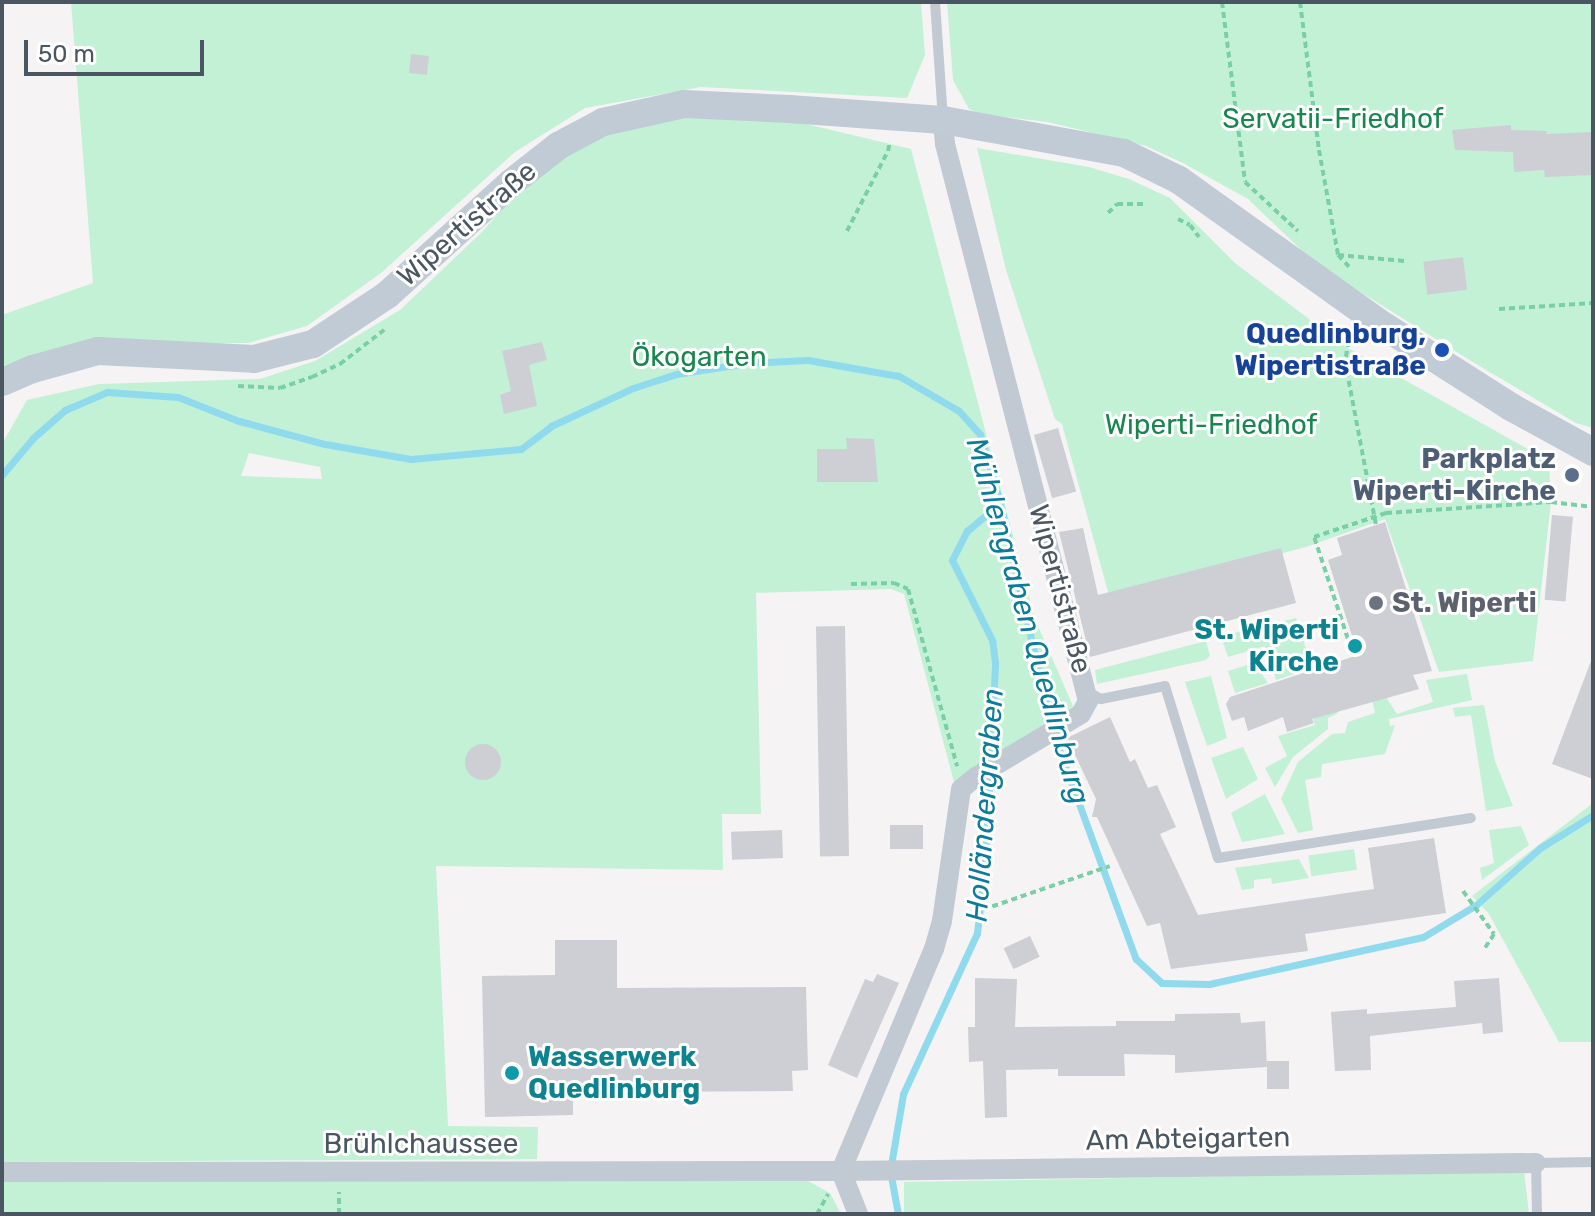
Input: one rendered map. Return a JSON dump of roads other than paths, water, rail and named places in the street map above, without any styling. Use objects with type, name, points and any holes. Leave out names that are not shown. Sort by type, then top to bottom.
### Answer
[{"type":"street","name":"Wipertistraße","points":[[2,382],[33,369],[98,351],[254,359],[313,344],[387,295],[511,183],[558,146],[603,122],[684,104],[943,120],[1124,153],[1179,180],[1356,306],[1511,407],[1593,452]]},
{"type":"street","name":"Wipertistraße","points":[[841,1171],[934,949],[942,921],[961,789],[1084,711],[1086,691],[945,144],[943,120]]},
{"type":"street","name":"Am Abteigarten","points":[[841,1171],[1536,1163]]},
{"type":"street","name":"Brühlchaussee","points":[[2,1172],[841,1171]]},
{"type":"street","points":[[841,1171],[858,1214]]},
{"type":"lane","points":[[935,2],[943,120]]},
{"type":"lane","points":[[1086,691],[1101,699],[1165,686],[1218,858],[1471,818]]},
{"type":"lane","points":[[1537,1214],[1536,1163],[1593,1162]]},
{"type":"waterway","name":"Mühlengraben Quedlinburg","points":[[2,475],[33,438],[65,410],[107,392],[178,397],[239,421],[325,444],[411,459],[521,449],[551,426],[633,388],[676,374],[747,363],[808,360],[899,376],[959,411],[980,434],[1000,503],[1052,730],[1136,959],[1162,983],[1209,984],[1423,937],[1476,905],[1540,848],[1593,815]]},
{"type":"waterway","name":"Holländergraben","points":[[898,1214],[890,1171],[903,1094],[977,933],[985,863],[995,663],[992,640],[952,560],[967,531],[1000,503]]},
{"type":"place","name":"Quedlinburg, Wipertistraße","points":[[1442,350]]},
{"type":"place","name":"Parkplatz Wiperti-Kirche","points":[[1572,475]]},
{"type":"place","name":"St. Wiperti","points":[[1376,603]]},
{"type":"place","name":"St. Wiperti Kirche","points":[[1355,646]]},
{"type":"place","name":"Wasserwerk Quedlinburg","points":[[512,1073]]},
{"type":"park label","name":"Servatii-Friedhof","points":[[1333,119]]},
{"type":"park label","name":"Ökogarten","points":[[699,357]]},
{"type":"park label","name":"Wiperti-Friedhof","points":[[1211,425]]}]
